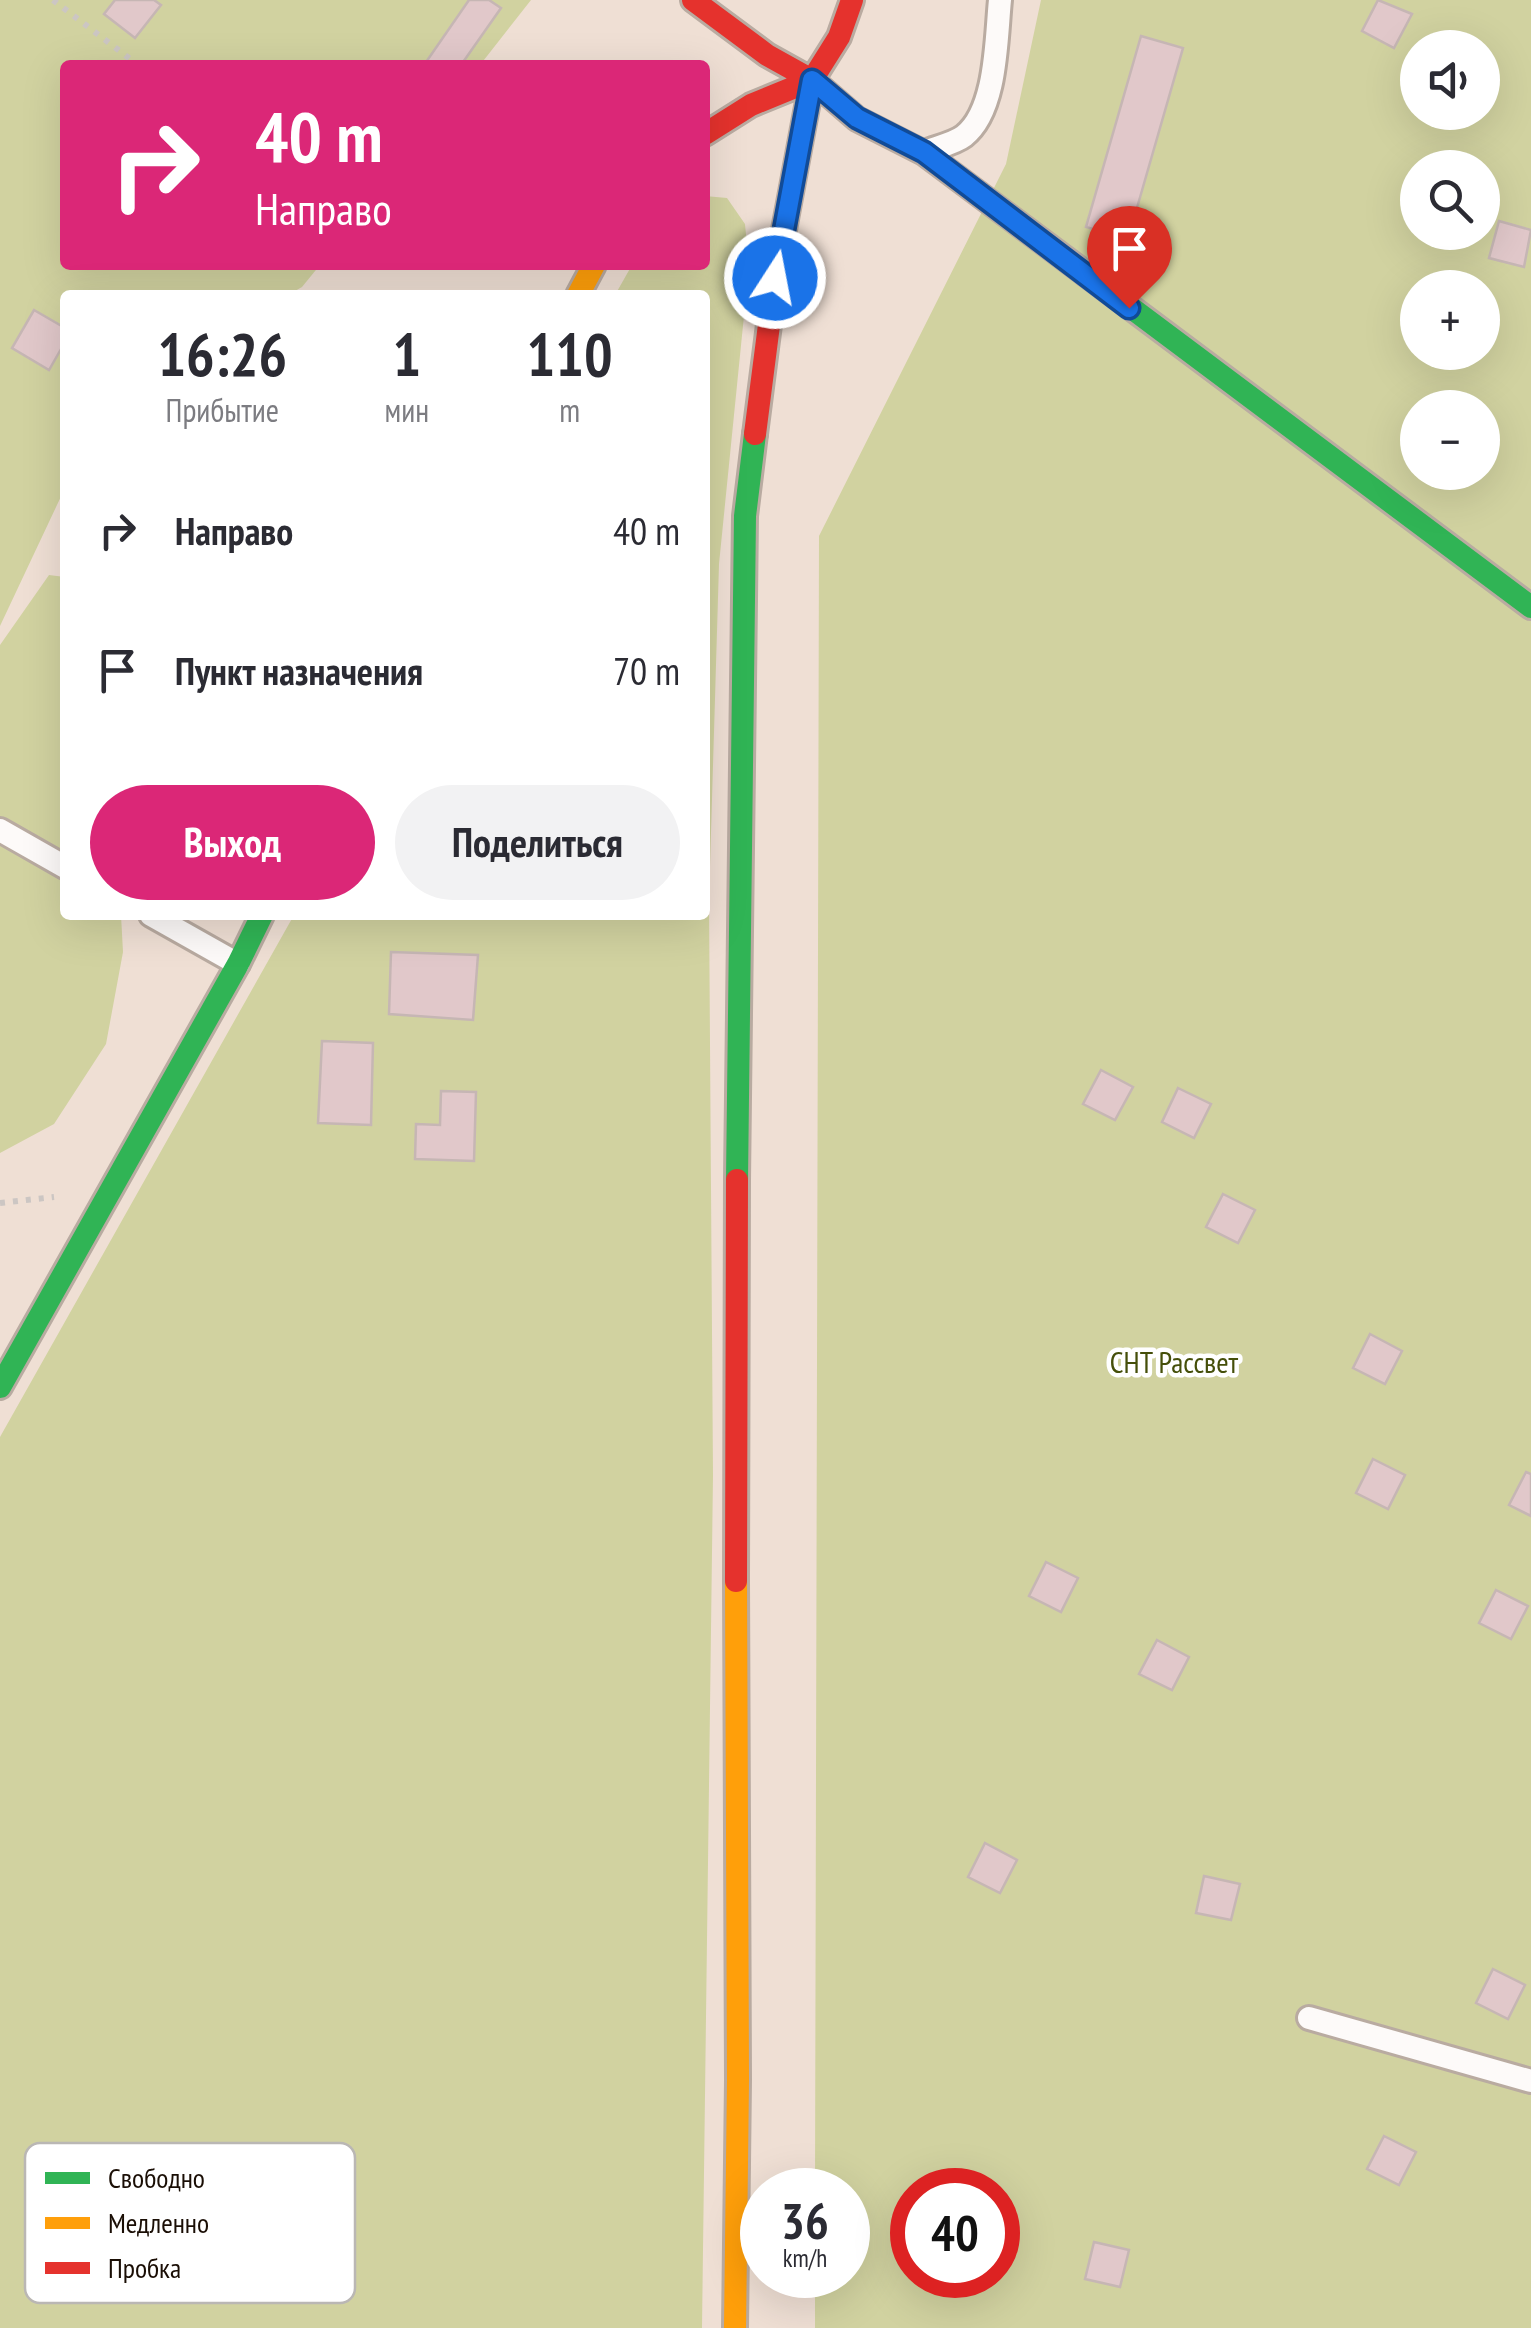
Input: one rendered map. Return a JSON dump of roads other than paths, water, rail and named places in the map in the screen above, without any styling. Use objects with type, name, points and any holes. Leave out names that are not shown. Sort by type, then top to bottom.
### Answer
[{"type":"street","points":[[693,0],[767,55],[812,80],[857,118],[924,152],[1531,607]]},
{"type":"street","points":[[735,2328],[735,1303],[745,516],[775,278],[812,80],[839,37],[852,0]]},
{"type":"street","points":[[710,131],[751,105],[812,80]]},
{"type":"street","points":[[0,1387],[260,920]]},
{"type":"lane","points":[[924,152],[964,136],[984,109],[1000,0]]},
{"type":"lane","points":[[0,830],[60,863]]},
{"type":"lane","points":[[161,920],[238,964]]},
{"type":"lane","points":[[1310,2018],[1531,2081]]},
{"type":"park label","name":"СНТ Рассвет","points":[[1174,1363]]}]
